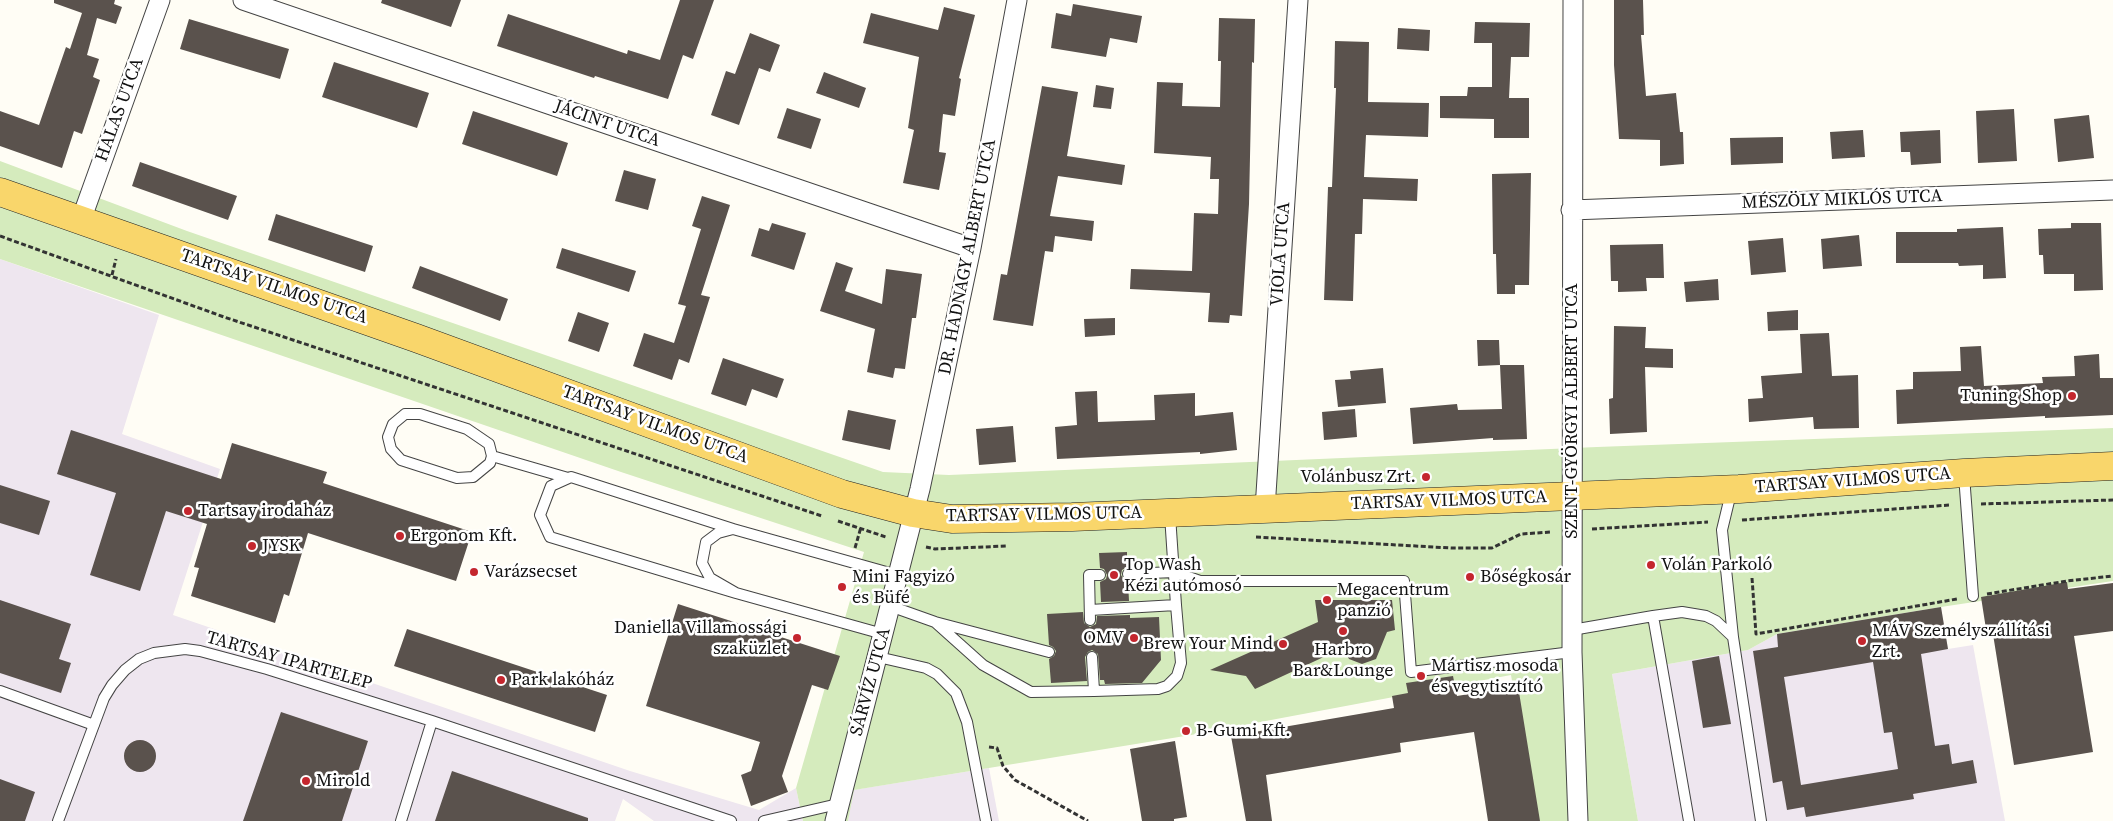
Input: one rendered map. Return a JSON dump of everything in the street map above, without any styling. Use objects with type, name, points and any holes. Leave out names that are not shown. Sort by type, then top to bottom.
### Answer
[{"type":"main road","name":"TARTSAY VILMOS UTCA","points":[[0,192],[416,338],[842,494],[913,513],[952,519],[1072,518],[1739,489],[1964,473],[2113,466]]},
{"type":"street","name":"HALAS UTCA","points":[[81,220],[160,0]]},
{"type":"street","name":"JÁCINT UTCA","points":[[243,0],[971,248]]},
{"type":"street","name":"DR. HADNAGY ALBERT UTCA","points":[[913,513],[971,248],[1017,0]]},
{"type":"street","name":"VIOLA UTCA","points":[[1265,509],[1298,0]]},
{"type":"street","name":"SZENT-GYÖRGYI ALBERT UTCA","points":[[1572,0],[1572,652],[1578,821]]},
{"type":"street","name":"MÉSZÖLY MIKLÓS UTCA","points":[[1571,210],[2113,190]]},
{"type":"street","name":"SÁRVÍZ UTCA","points":[[836,812],[878,657],[913,513]]},
{"type":"lane","points":[[405,414],[420,414],[467,429],[489,444],[492,456],[490,463],[473,477],[457,478],[401,460],[391,449],[388,437],[393,424],[405,414]]},
{"type":"lane","points":[[492,456],[568,478],[571,477],[733,529],[897,575]]},
{"type":"lane","points":[[1964,473],[1973,596]]},
{"type":"lane","points":[[568,478],[551,486],[540,515],[550,537],[736,593],[883,634]]},
{"type":"lane","points":[[1739,489],[1729,501],[1722,530],[1733,637],[1761,821]]},
{"type":"lane","points":[[936,622],[983,665],[1031,692],[1158,689],[1173,682],[1180,670],[1181,663],[1170,514]]},
{"type":"lane","points":[[733,529],[718,533],[706,542],[702,564],[710,578],[736,593]]},
{"type":"lane","points":[[1128,574],[1174,572],[1200,581],[1404,581],[1411,672],[1572,652]]},
{"type":"lane","points":[[1100,575],[1089,575],[1090,615],[1176,605]]},
{"type":"lane","points":[[890,606],[936,622],[1049,652]]},
{"type":"lane","points":[[1572,630],[1682,612],[1716,621],[1733,637]]},
{"type":"lane","points":[[1653,616],[1689,821]]},
{"type":"lane","name":"TARTSAY IPARTELEP","points":[[58,821],[104,698],[112,684],[125,670],[140,659],[154,653],[185,649],[200,651],[267,670],[432,721],[731,821]]},
{"type":"lane","points":[[878,657],[926,668],[947,682],[956,693],[962,705],[972,746],[986,821]]},
{"type":"lane","points":[[1092,657],[1094,691]]},
{"type":"lane","points":[[0,691],[94,725]]},
{"type":"lane","points":[[401,821],[432,721]]},
{"type":"lane","points":[[693,809],[699,821]]},
{"type":"lane","points":[[764,821],[836,812]]},
{"type":"path","points":[[0,236],[224,317],[823,516]]},
{"type":"path","points":[[1254,536],[1450,548],[1492,548],[1521,534],[1572,530],[1966,504],[2113,500]]},
{"type":"path","points":[[832,519],[935,549],[1012,545]]},
{"type":"path","points":[[1752,578],[1756,634],[1973,596],[2067,581],[2113,576]]},
{"type":"path","points":[[972,746],[997,748],[1003,766],[1015,780],[1088,821]]},
{"type":"shaded area","points":[[0,259],[159,315],[122,434],[220,469],[173,615],[630,771],[759,810],[796,788],[803,821],[654,821],[623,799],[615,821],[0,821]]},
{"type":"shaded area","name":"MÁV Személyszállítási Zrt.","points":[[1941,607],[1948,649],[1973,645],[2005,821],[1638,821],[1612,674],[1748,650],[1777,634]]},
{"type":"shaded area","points":[[989,768],[999,821],[848,821],[853,790]]},
{"type":"green space","points":[[0,161],[187,231],[883,472],[949,475],[1597,447],[2113,428],[2113,581],[1777,634],[1748,650],[1612,674],[1638,821],[1536,821],[1511,675],[1191,735],[854,790],[848,821],[803,821],[796,788],[864,552],[621,472],[0,259]]},
{"type":"building","points":[[54,0],[115,0],[114,4],[122,7],[116,24],[97,18],[87,55],[99,59],[93,77],[100,80],[82,134],[74,131],[62,168],[0,146],[0,111],[39,125],[66,47],[70,49],[82,13],[54,3]]},
{"type":"building","points":[[382,0],[461,0],[451,27],[381,3]]},
{"type":"building","points":[[680,0],[714,0],[693,59],[683,55],[668,99],[595,76],[594,78],[497,46],[508,14],[627,54],[628,50],[660,60]]},
{"type":"building","points":[[1614,0],[1643,0],[1644,35],[1641,35],[1646,96],[1676,93],[1680,132],[1683,132],[1684,164],[1660,166],[1660,140],[1619,139],[1614,65]]},
{"type":"building","points":[[1073,4],[1142,16],[1137,43],[1110,38],[1106,57],[1051,48],[1056,13],[1071,16]]},
{"type":"building","points":[[944,7],[975,15],[959,78],[961,79],[955,116],[943,114],[939,152],[946,153],[939,190],[903,183],[914,130],[908,128],[919,57],[863,43],[871,13],[938,30]]},
{"type":"building","points":[[1219,18],[1255,19],[1254,63],[1252,62],[1249,204],[1242,316],[1230,315],[1229,323],[1208,322],[1210,293],[1130,289],[1131,269],[1192,271],[1194,213],[1218,214],[1219,179],[1210,179],[1211,157],[1154,153],[1157,82],[1183,83],[1182,106],[1220,107],[1221,61],[1218,61]]},
{"type":"building","points":[[189,19],[289,49],[280,79],[180,49]]},
{"type":"building","points":[[1475,22],[1530,23],[1529,57],[1511,57],[1509,98],[1529,98],[1529,138],[1494,138],[1494,119],[1440,118],[1440,96],[1467,96],[1468,87],[1492,87],[1492,43],[1474,43]]},
{"type":"building","points":[[1398,28],[1430,30],[1429,51],[1397,49]]},
{"type":"building","points":[[750,33],[780,45],[770,72],[759,68],[739,125],[711,115],[726,71],[735,74]]},
{"type":"building","points":[[1335,41],[1369,42],[1368,102],[1429,103],[1428,137],[1366,135],[1364,177],[1418,179],[1417,201],[1363,199],[1362,234],[1355,234],[1353,301],[1324,300],[1328,187],[1332,187],[1336,88],[1334,88]]},
{"type":"building","points":[[334,62],[429,93],[417,128],[322,97]]},
{"type":"building","points":[[824,72],[866,88],[859,108],[816,93]]},
{"type":"building","points":[[1096,85],[1114,88],[1111,109],[1093,107]]},
{"type":"building","points":[[1042,86],[1078,92],[1067,156],[1125,165],[1122,185],[1058,176],[1050,216],[1094,221],[1092,241],[1055,236],[1053,252],[1045,251],[1033,326],[993,320],[1001,274],[1007,275]]},
{"type":"building","points":[[787,108],[821,119],[811,149],[777,138]]},
{"type":"building","points":[[2014,109],[2017,161],[1978,163],[1976,111]]},
{"type":"building","points":[[473,111],[568,143],[557,176],[462,144]]},
{"type":"building","points":[[2089,115],[2094,158],[2058,162],[2054,119]]},
{"type":"building","points":[[1863,130],[1865,157],[1832,159],[1830,132]]},
{"type":"building","points":[[1940,130],[1941,163],[1911,165],[1910,152],[1901,152],[1900,132]]},
{"type":"building","points":[[1783,137],[1783,163],[1731,165],[1730,138]]},
{"type":"building","points":[[140,162],[237,196],[228,220],[132,186]]},
{"type":"building","points":[[624,170],[656,179],[648,210],[615,201]]},
{"type":"building","points":[[1531,173],[1529,285],[1515,285],[1515,294],[1497,294],[1496,254],[1493,254],[1492,174]]},
{"type":"building","points":[[702,196],[730,205],[701,295],[710,297],[689,363],[679,359],[672,380],[633,366],[644,333],[674,343],[686,306],[678,304],[701,229],[692,226]]},
{"type":"building","points":[[276,214],[373,246],[365,272],[268,240]]},
{"type":"building","points":[[772,223],[806,233],[794,270],[751,256],[759,228],[769,231]]},
{"type":"building","points":[[2071,223],[2101,223],[2103,290],[2074,291],[2074,274],[2044,274],[2043,255],[2039,255],[2038,229],[2071,228]]},
{"type":"building","points":[[2003,227],[2006,278],[1983,279],[1983,265],[1959,266],[1958,263],[1896,263],[1896,232],[1957,232],[1957,229]]},
{"type":"building","points":[[1859,235],[1862,266],[1823,269],[1821,239]]},
{"type":"building","points":[[1783,238],[1786,272],[1751,275],[1748,241]]},
{"type":"building","points":[[1663,244],[1664,278],[1646,278],[1647,291],[1618,292],[1618,281],[1611,281],[1610,245]]},
{"type":"building","points":[[562,248],[636,271],[629,292],[556,268]]},
{"type":"building","points":[[836,262],[853,268],[845,291],[882,304],[886,269],[922,274],[916,318],[912,318],[905,369],[895,368],[893,378],[867,372],[875,329],[820,311]]},
{"type":"building","points":[[420,266],[508,299],[500,321],[412,288]]},
{"type":"building","points":[[1718,279],[1719,300],[1686,302],[1684,282]]},
{"type":"building","points":[[1798,310],[1798,330],[1768,331],[1767,312]]},
{"type":"building","points":[[578,312],[609,323],[599,352],[568,341]]},
{"type":"building","points":[[1115,318],[1115,335],[1085,337],[1084,319]]},
{"type":"building","points":[[1614,326],[1646,327],[1645,348],[1673,349],[1673,368],[1645,367],[1647,432],[1610,434],[1609,399],[1613,398]]},
{"type":"building","points":[[1829,333],[1832,376],[1858,375],[1859,428],[1814,429],[1813,417],[1749,422],[1748,399],[1763,398],[1761,376],[1802,373],[1800,334]]},
{"type":"building","points":[[1477,340],[1499,340],[1500,365],[1478,366]]},
{"type":"building","points":[[1981,346],[1984,386],[2043,383],[2042,377],[2075,376],[2074,356],[2099,354],[2100,378],[2113,378],[2113,415],[2045,418],[2045,416],[1897,424],[1896,390],[1913,389],[1913,372],[1961,371],[1960,347]]},
{"type":"building","points":[[723,358],[784,379],[777,398],[752,389],[746,406],[711,394]]},
{"type":"building","points":[[1500,365],[1524,365],[1527,439],[1493,440],[1493,438],[1413,444],[1410,408],[1457,404],[1458,410],[1502,409]]},
{"type":"building","points":[[1383,368],[1386,403],[1338,407],[1335,380],[1351,379],[1350,371]]},
{"type":"building","points":[[1097,391],[1098,422],[1155,420],[1154,395],[1195,393],[1195,416],[1233,412],[1237,450],[1200,454],[1200,452],[1057,459],[1055,427],[1077,425],[1075,392]]},
{"type":"building","points":[[1355,409],[1357,437],[1324,440],[1322,412]]},
{"type":"building","points":[[848,410],[896,420],[890,450],[842,440]]},
{"type":"building","points":[[1013,426],[1016,462],[979,465],[976,429]]},
{"type":"building","points":[[71,430],[221,479],[232,443],[327,472],[323,483],[472,532],[456,581],[308,533],[289,596],[284,594],[275,623],[191,596],[199,568],[194,567],[207,524],[166,511],[140,591],[90,575],[116,493],[57,474]]},
{"type":"building","points":[[0,485],[50,501],[39,535],[0,523]]},
{"type":"building","name":"Top Wash Kézi autómosó","points":[[1127,552],[1127,567],[1122,570],[1121,575],[1124,580],[1128,581],[1129,601],[1101,602],[1100,582],[1106,579],[1107,575],[1104,569],[1100,568],[1099,553]]},
{"type":"building","points":[[2067,582],[2068,589],[2113,583],[2113,631],[2074,636],[2093,752],[2014,765],[1992,628],[1986,629],[1981,597]]},
{"type":"building","points":[[0,600],[71,624],[59,659],[71,663],[61,693],[0,673]]},
{"type":"building","points":[[1315,600],[1392,600],[1395,630],[1387,632],[1376,659],[1362,664],[1349,659],[1343,648],[1255,689],[1246,676],[1210,670],[1318,622]]},
{"type":"building","points":[[678,604],[840,656],[828,690],[812,685],[782,776],[788,792],[751,806],[741,775],[751,771],[760,742],[646,706]]},
{"type":"building","points":[[1941,607],[1948,649],[1921,654],[1935,746],[1949,744],[1952,764],[1973,760],[1977,783],[1913,794],[1914,799],[1806,817],[1804,807],[1787,810],[1782,781],[1773,783],[1753,651],[1778,647],[1777,634]],"holes":[[[1873,662],[1884,733],[1892,732],[1898,769],[1801,785],[1784,677]]]},
{"type":"building","points":[[1083,612],[1084,623],[1090,627],[1096,624],[1097,616],[1130,615],[1130,618],[1159,617],[1161,660],[1142,683],[1105,684],[1104,680],[1100,680],[1098,654],[1092,650],[1085,657],[1087,681],[1051,683],[1049,659],[1054,656],[1056,651],[1049,645],[1047,614]]},
{"type":"building","name":"Park lakóház","points":[[407,629],[607,695],[595,732],[394,666]]},
{"type":"building","points":[[1719,656],[1731,724],[1703,728],[1692,661]]},
{"type":"building","points":[[1453,676],[1457,696],[1518,686],[1540,821],[1488,821],[1474,732],[1400,743],[1401,752],[1266,775],[1272,821],[1246,821],[1231,736],[1394,708],[1392,696],[1408,693],[1406,683]]},
{"type":"building","name":"Mirold","points":[[281,712],[368,741],[342,821],[243,821]]},
{"type":"building","points":[[140,740],[146,741],[151,745],[155,750],[155,762],[151,767],[146,771],[140,772],[134,771],[129,767],[125,762],[124,756],[125,750],[129,745],[134,741]]},
{"type":"building","points":[[1175,741],[1187,817],[1174,819],[1174,821],[1142,821],[1130,749]]},
{"type":"building","points":[[452,771],[588,818],[588,821],[435,821]]},
{"type":"building","points":[[0,779],[35,792],[25,821],[0,821]]},
{"type":"place","name":"Tuning Shop","points":[[2072,396]]},
{"type":"place","name":"Volánbusz Zrt.","points":[[1426,477]]},
{"type":"place","name":"Tartsay irodaház","points":[[188,511]]},
{"type":"place","name":"Ergonom Kft.","points":[[400,536]]},
{"type":"place","name":"JYSK","points":[[252,546]]},
{"type":"place","name":"Volán Parkoló","points":[[1651,565]]},
{"type":"place","name":"Varázsecset","points":[[474,572]]},
{"type":"place","name":"Top Wash Kézi autómosó","points":[[1114,575]]},
{"type":"place","name":"Bőségkosár","points":[[1470,577]]},
{"type":"place","name":"Mini Fagyizó és Büfé","points":[[842,587]]},
{"type":"place","name":"Megacentrum panzió","points":[[1327,600]]},
{"type":"place","name":"Harbro Bar&Lounge","points":[[1343,631]]},
{"type":"place","name":"Daniella Villamossági szaküzlet","points":[[797,638]]},
{"type":"place","name":"OMV","points":[[1134,638]]},
{"type":"place","name":"MÁV Személyszállítási Zrt.","points":[[1862,641]]},
{"type":"place","name":"Brew Your Mind","points":[[1283,644]]},
{"type":"place","name":"Mártisz mosoda és vegytisztító","points":[[1421,676]]},
{"type":"place","name":"Park lakóház","points":[[501,680]]},
{"type":"place","name":"B-Gumi Kft.","points":[[1186,731]]},
{"type":"place","name":"Mirold","points":[[306,781]]}]
